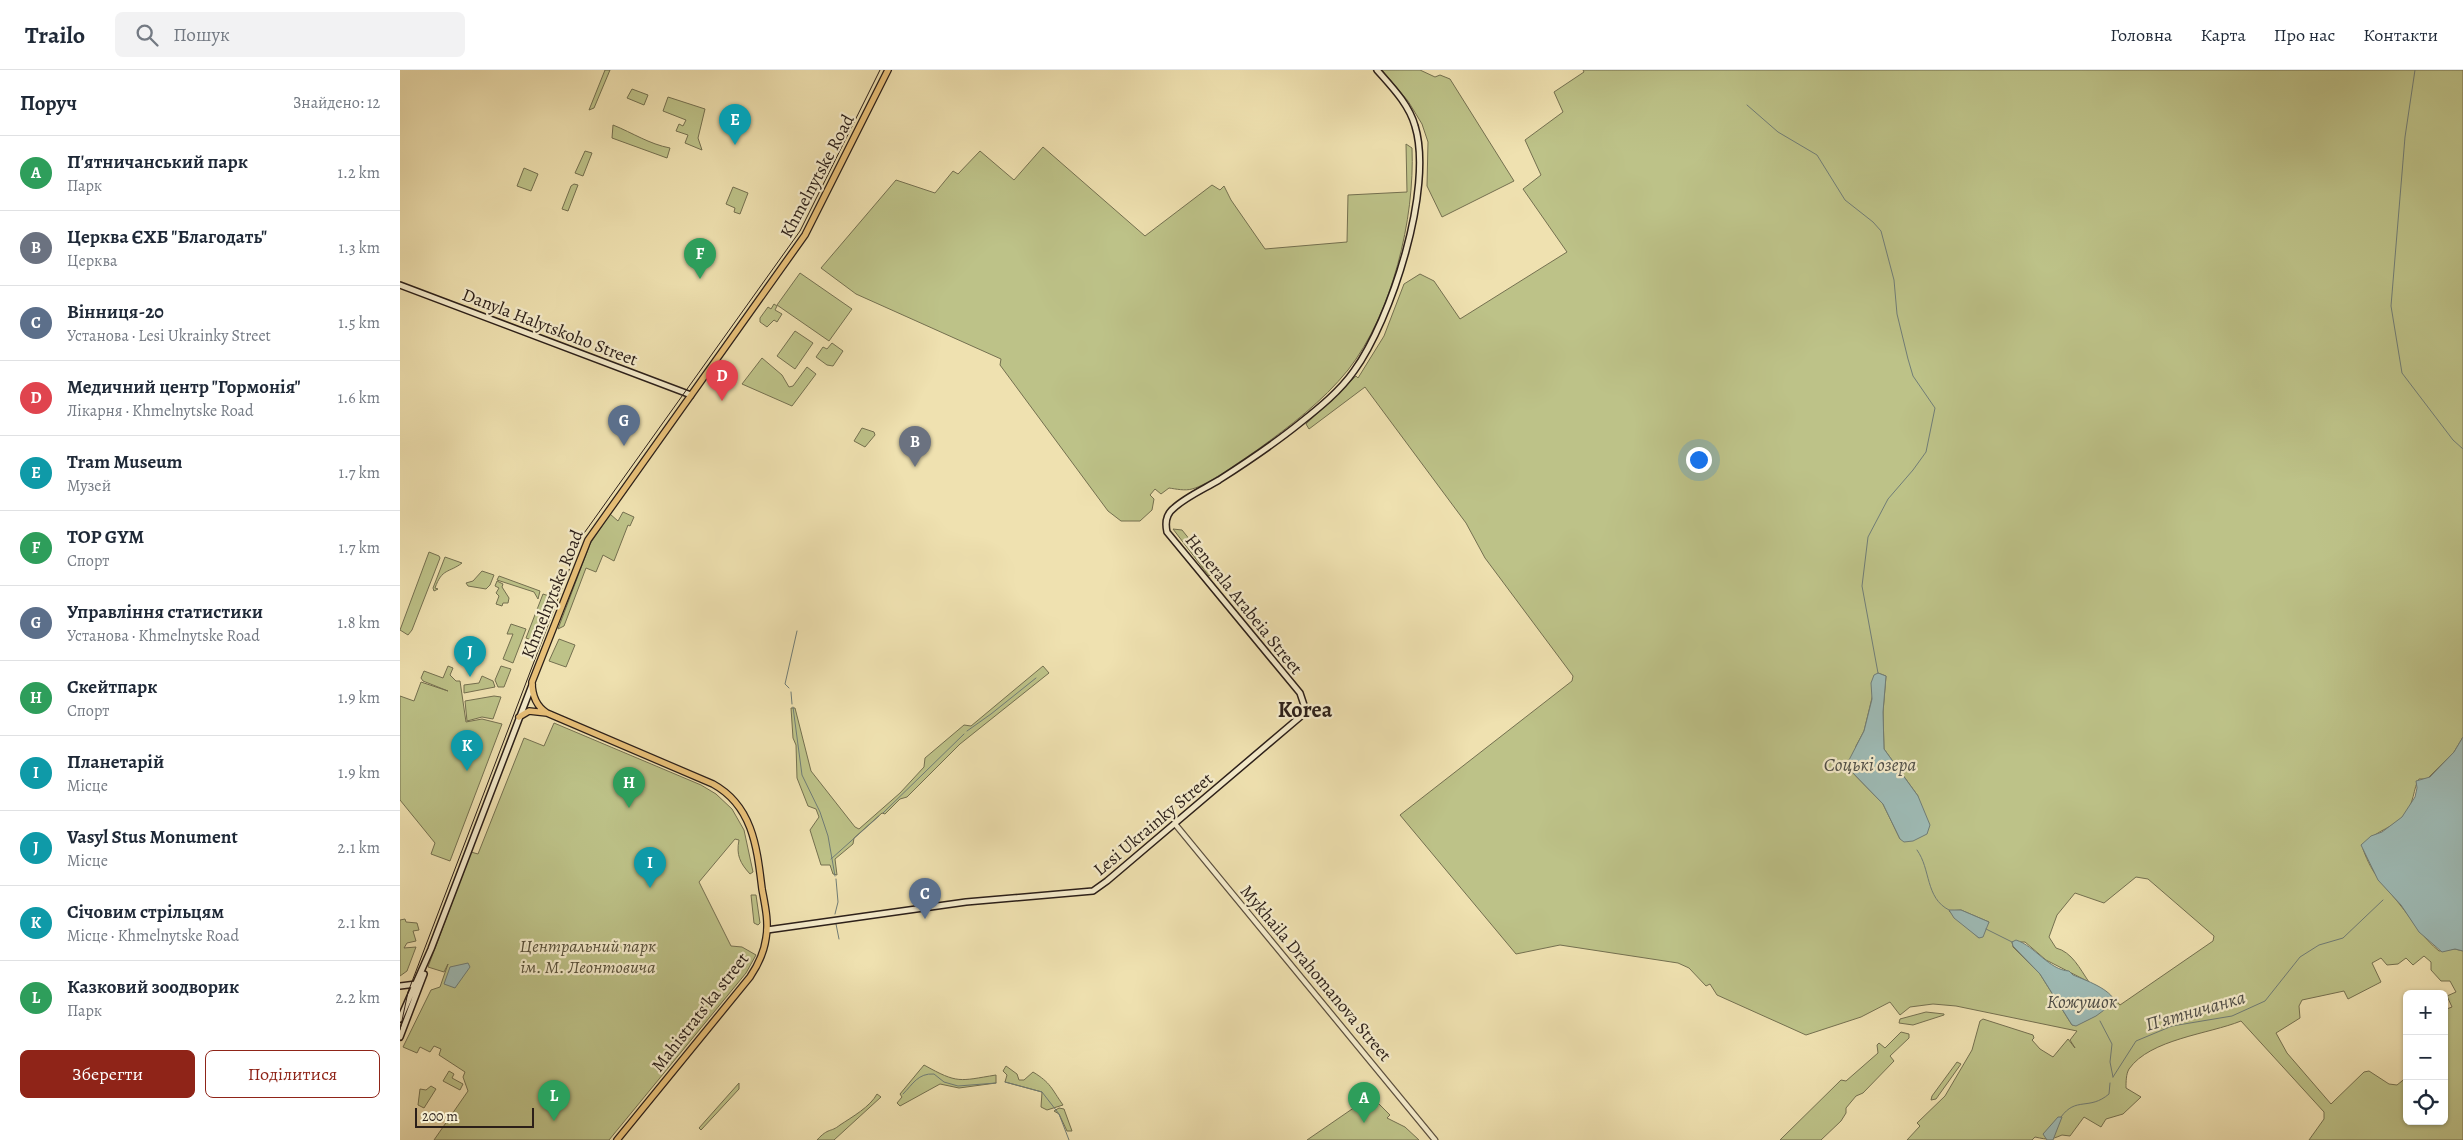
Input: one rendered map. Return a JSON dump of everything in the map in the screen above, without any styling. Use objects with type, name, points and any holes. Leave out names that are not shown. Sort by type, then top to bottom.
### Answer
[{"type":"main road","name":"Khmelnytske Road","points":[[401,1012],[416,984],[431,949],[588,540],[805,235],[888,70]]},
{"type":"main road","name":"Henerala Arabeia Street","points":[[1300,693],[1167,532],[1167,517],[1174,508],[1243,465],[1302,422],[1353,373],[1380,328],[1392,296],[1408,241],[1418,185],[1419,163],[1415,126],[1398,94],[1377,70]]},
{"type":"main road","name":"Danyla Halytskoho Street","points":[[400,285],[691,395]]},
{"type":"main road","points":[[532,682],[532,693],[536,703],[547,713]]},
{"type":"main road","name":"Lesi Ukrainky Street","points":[[767,930],[966,902],[1090,892],[1107,881],[1294,724],[1304,710],[1300,693]]},
{"type":"main road","points":[[519,717],[529,711],[547,713]]},
{"type":"main road","name":"Mahistrats'ka street","points":[[547,713],[702,778],[730,796],[744,813],[754,836],[767,930],[764,951],[750,977],[617,1140]]},
{"type":"main road","points":[[400,1036],[412,1007],[431,949]]},
{"type":"main road","points":[[400,986],[416,984]]},
{"type":"main road","points":[[400,1036],[401,1012],[412,1007]]},
{"type":"street","name":"Mykhaila Drahomanova Street","points":[[1175,824],[1435,1140]]},
{"type":"green space","points":[[605,70],[610,70],[594,108],[589,110]]},
{"type":"green space","points":[[1382,70],[1420,70],[1435,77],[1440,75],[1450,79],[1514,181],[1442,217],[1427,186],[1428,142],[1422,124],[1408,101]]},
{"type":"green space","points":[[1583,70],[2463,70],[2463,737],[2454,752],[2427,779],[2419,779],[2412,802],[2402,818],[2375,835],[2366,843],[2363,849],[2379,880],[2428,941],[2439,951],[2455,949],[2463,951],[2463,1140],[2309,1140],[2324,1119],[2324,1112],[2241,1021],[2165,1044],[2139,1059],[2128,1071],[2126,1088],[2141,1097],[2123,1114],[2106,1119],[2101,1127],[2084,1117],[2070,1136],[2062,1135],[2049,1139],[2035,1137],[2032,1140],[1907,1140],[1920,1126],[1917,1123],[1945,1096],[1972,1050],[1980,1021],[1983,1019],[2033,1035],[2034,1038],[2032,1040],[2040,1049],[2053,1057],[2068,1039],[2075,1048],[2070,1040],[2077,1031],[1956,1006],[1933,1004],[1910,1007],[1900,1015],[1890,1002],[1861,1017],[1806,1035],[1717,995],[1710,984],[1706,986],[1689,968],[1678,963],[1560,945],[1516,954],[1400,815],[1572,681],[1573,676],[1485,558],[1466,523],[1365,387],[1309,429],[1306,424],[1356,376],[1358,378],[1384,336],[1404,284],[1420,274],[1434,281],[1460,319],[1567,252],[1523,189],[1541,175],[1525,140],[1563,112],[1554,92],[1584,72]],"holes":[[[1878,673],[1886,676],[1883,712],[1884,749],[1918,796],[1900,839],[1883,804],[1851,771],[1856,746],[1864,731]],[[2136,877],[2148,879],[2214,936],[2213,941],[2120,1005],[2114,998],[2114,1002],[2090,1019],[2072,1025],[2040,974],[2013,947],[2012,942],[2025,942],[2046,960],[2089,982],[2071,957],[2056,948],[2049,937],[2057,915],[2075,893],[2104,903]],[[1961,910],[1989,922],[1979,938],[1949,911]],[[2424,956],[2431,962],[2431,970],[2441,981],[2450,981],[2456,992],[2448,996],[2452,1007],[2448,1008],[2448,1125],[2403,1125],[2403,1080],[2397,1085],[2389,1084],[2369,1071],[2364,1072],[2331,1104],[2287,1053],[2276,1033],[2300,1018],[2299,1006],[2302,1000],[2344,991],[2348,999],[2381,982],[2372,963],[2381,958],[2387,965],[2398,964],[2406,958],[2413,965]]]},
{"type":"green space","points":[[632,89],[648,95],[644,105],[627,98]]},
{"type":"green space","points":[[668,97],[705,109],[698,138],[702,150],[685,143],[688,135],[676,131],[679,124],[683,126],[686,120],[663,111]]},
{"type":"green space","points":[[613,125],[648,141],[670,148],[667,158],[612,138]]},
{"type":"green space","points":[[1406,144],[1412,148],[1412,176],[1405,235],[1398,265],[1377,322],[1364,347],[1348,370],[1327,393],[1293,423],[1216,478],[1189,490],[1169,488],[1161,494],[1155,489],[1150,495],[1154,499],[1152,510],[1140,521],[1121,521],[1108,511],[1000,365],[1001,359],[856,294],[821,268],[896,180],[935,193],[953,171],[958,174],[980,151],[1014,180],[1043,147],[1145,236],[1212,185],[1220,190],[1224,186],[1231,200],[1265,249],[1347,242],[1348,195],[1407,192]]},
{"type":"green space","points":[[585,151],[592,153],[583,176],[575,173]]},
{"type":"green space","points":[[524,168],[538,174],[531,191],[517,186]]},
{"type":"green space","points":[[574,184],[578,185],[568,211],[562,209],[571,186]]},
{"type":"green space","points":[[733,187],[748,193],[740,214],[734,212],[735,208],[726,204]]},
{"type":"green space","points":[[800,273],[852,309],[829,341],[777,305]]},
{"type":"green space","points":[[774,304],[777,306],[775,310],[782,314],[777,322],[774,320],[767,327],[760,322],[760,318],[768,307],[771,309]]},
{"type":"green space","points":[[795,331],[813,343],[795,369],[777,356]]},
{"type":"green space","points":[[832,343],[843,351],[833,366],[827,365],[816,357],[823,347],[827,349]]},
{"type":"green space","points":[[762,358],[782,375],[789,387],[793,386],[807,367],[816,374],[792,406],[742,384]]},
{"type":"green space","points":[[862,428],[874,432],[875,435],[865,447],[854,441]]},
{"type":"green space","points":[[623,512],[634,517],[630,526],[628,525],[614,561],[603,555],[596,572],[586,568],[564,626],[558,629],[590,544],[610,514],[618,521]]},
{"type":"green space","points":[[1173,529],[1182,530],[1215,571],[1209,576]]},
{"type":"green space","points":[[429,552],[440,558],[412,630],[408,635],[400,630]]},
{"type":"green space","points":[[445,557],[462,563],[440,577],[435,588],[438,589],[434,591],[433,588]]},
{"type":"green space","points":[[482,571],[494,575],[490,585],[486,589],[468,586],[466,583],[473,581]]},
{"type":"green space","points":[[499,576],[540,591],[538,599],[534,592],[497,580]]},
{"type":"green space","points":[[497,581],[503,584],[502,587],[509,598],[508,603],[503,603],[502,606],[496,604],[499,596],[496,593],[499,588],[495,586]]},
{"type":"green space","points":[[543,594],[549,596],[532,640],[526,638]]},
{"type":"green space","points":[[511,624],[526,629],[513,663],[503,659],[513,634],[507,634]]},
{"type":"green space","points":[[559,639],[575,645],[566,667],[549,661]]},
{"type":"green space","points":[[448,666],[453,668],[450,675],[456,681],[460,681],[466,722],[482,719],[502,724],[450,861],[431,854],[435,843],[400,800],[400,696],[414,701],[421,682],[448,691],[423,681],[421,678],[424,671],[443,678]]},
{"type":"green space","points":[[501,666],[511,669],[504,687],[498,687],[495,680]]},
{"type":"green space","points":[[1043,666],[1049,673],[960,744],[907,797],[900,799],[885,814],[882,813],[854,838],[853,844],[835,859],[837,875],[833,874],[830,865],[821,865],[810,830],[819,817],[816,809],[808,806],[797,778],[796,745],[793,738],[791,708],[795,708],[811,771],[855,827],[859,829],[900,793],[924,767],[925,758],[964,725],[971,726]]},
{"type":"green space","points":[[482,676],[493,681],[495,687],[464,693],[464,685],[479,683]]},
{"type":"green space","points":[[494,696],[501,697],[493,719],[482,717],[467,721],[465,701]]},
{"type":"green space","name":"Центральний парк ім. М. Леонтовича","points":[[554,723],[701,785],[716,794],[732,809],[744,830],[753,872],[750,874],[741,862],[738,850],[739,840],[735,839],[699,882],[731,946],[742,947],[756,955],[746,973],[609,1140],[434,1140],[468,1091],[463,1077],[465,1072],[439,1055],[441,1049],[434,1046],[430,1052],[420,1047],[417,1053],[403,1047],[431,990],[440,987],[448,964],[444,972],[428,967],[471,852],[478,854],[524,738],[544,746]]},
{"type":"green space","points":[[751,895],[756,895],[760,923],[758,925],[754,923]]},
{"type":"green space","points":[[405,919],[406,922],[417,923],[419,930],[413,931],[416,941],[407,943],[404,948],[416,947],[407,971],[400,976],[400,920]]},
{"type":"green space","points":[[1926,1012],[1944,1015],[1913,1025],[1899,1023],[1900,1019]]},
{"type":"green space","points":[[1901,1032],[1909,1034],[1909,1038],[1890,1056],[1894,1061],[1863,1093],[1856,1096],[1846,1108],[1846,1113],[1841,1121],[1821,1140],[1780,1140],[1841,1080],[1846,1081],[1878,1053],[1877,1045],[1879,1043],[1885,1048]]},
{"type":"green space","points":[[1957,1062],[1961,1064],[1936,1099],[1931,1100],[1932,1096]]},
{"type":"green space","points":[[924,1065],[944,1075],[959,1079],[974,1079],[996,1075],[996,1083],[959,1088],[940,1084],[900,1106],[897,1103],[902,1097],[900,1094]]},
{"type":"green space","points":[[1006,1066],[1017,1074],[1019,1080],[1024,1080],[1033,1072],[1044,1079],[1063,1105],[1047,1110],[1041,1107],[1042,1092],[1005,1082],[1007,1075],[1003,1071]]},
{"type":"green space","points":[[449,1071],[454,1074],[452,1078],[463,1084],[460,1090],[443,1081]]},
{"type":"green space","points":[[739,1083],[739,1089],[701,1130],[699,1128]]},
{"type":"green space","points":[[431,1086],[436,1089],[424,1108],[418,1105],[420,1089],[426,1090]]},
{"type":"green space","points":[[877,1094],[881,1097],[834,1140],[817,1140],[824,1133],[837,1127],[860,1111]]},
{"type":"green space","points":[[1371,1096],[1390,1115],[1387,1118],[1405,1127],[1419,1140],[1307,1140]]},
{"type":"green space","points":[[1059,1108],[1064,1109],[1072,1131],[1067,1131],[1059,1114],[1054,1111]]},
{"type":"water","name":"Соцькі озера","points":[[1878,673],[1886,676],[1883,712],[1884,749],[1918,796],[1930,825],[1927,834],[1913,841],[1904,842],[1900,839],[1883,804],[1851,771],[1849,760],[1864,731],[1872,699],[1871,683],[1874,675]]},
{"type":"water","points":[[2463,737],[2463,951],[2455,949],[2442,952],[2419,932],[2401,905],[2378,880],[2361,845],[2371,836],[2382,832],[2402,817],[2415,797],[2416,781],[2430,777],[2454,752]]},
{"type":"water","points":[[1949,910],[1961,910],[1989,922],[1983,937],[1979,938],[1954,918]]},
{"type":"water","name":"Кожушок","points":[[2016,940],[2029,947],[2055,967],[2069,971],[2073,975],[2103,989],[2113,997],[2115,1002],[2096,1016],[2076,1026],[2072,1025],[2040,974],[2013,946],[2012,942]]},
{"type":"water","points":[[468,963],[470,967],[455,988],[444,984],[450,967]]},
{"type":"water","points":[[2058,1117],[2062,1117],[2053,1140],[2047,1140],[2043,1134]]},
{"type":"waterway","points":[[2415,70],[2405,137],[2391,306],[2402,373],[2453,440],[2463,449]]},
{"type":"waterway","points":[[1747,105],[1778,132],[1817,155],[1845,200],[1873,222],[1881,231],[1894,280],[1897,314],[1913,376],[1935,408],[1926,452],[1888,499],[1868,537],[1862,586],[1878,673]]},
{"type":"waterway","points":[[789,688],[785,684],[797,631]]},
{"type":"waterway","points":[[967,731],[1036,678]]},
{"type":"waterway","points":[[791,692],[792,704]]},
{"type":"waterway","points":[[793,707],[802,775],[820,812],[828,836],[835,876]]},
{"type":"waterway","points":[[883,813],[964,734]]},
{"type":"waterway","points":[[831,859],[879,816]]},
{"type":"waterway","points":[[1917,850],[1925,866],[1932,891],[1941,905],[1949,910]]},
{"type":"waterway","points":[[835,914],[838,902],[836,879]]},
{"type":"waterway","name":"П'ятничанка","points":[[2113,1077],[2136,1041],[2172,1026],[2232,1016],[2265,1001],[2300,957],[2319,945],[2343,938],[2383,900]]},
{"type":"waterway","points":[[836,924],[839,939]]},
{"type":"waterway","points":[[1986,929],[2012,942]]},
{"type":"waterway","points":[[2100,1021],[2112,1044],[2110,1062],[2113,1077]]},
{"type":"waterway","points":[[903,1094],[916,1080],[928,1074],[934,1074],[944,1082],[958,1086],[996,1083]]},
{"type":"waterway","points":[[1005,1082],[1042,1092],[1059,1114],[1069,1140]]},
{"type":"waterway","name":"П'ятничанка","points":[[2061,1117],[2072,1107],[2102,1099],[2109,1094],[2110,1083]]},
{"type":"tram line","points":[[400,1030],[408,992],[582,536],[800,231],[880,70]]},
{"type":"place","name":"Tram Museum","points":[[735,145]]},
{"type":"place","name":"TOP GYM","points":[[700,279]]},
{"type":"place","name":"Медичний центр \"Гормонія\"","points":[[722,401]]},
{"type":"place","name":"Управління статистики","points":[[624,446]]},
{"type":"place","name":"Церква ЄХБ \"Благодать\"","points":[[915,467]]},
{"type":"place","name":"Vasyl Stus Monument","points":[[470,677]]},
{"type":"place","name":"Січовим стрільцям","points":[[467,771]]},
{"type":"place","name":"Скейтпарк","points":[[629,808]]},
{"type":"place","name":"Планетарій","points":[[650,888]]},
{"type":"place","name":"Вінниця-20","points":[[925,919]]},
{"type":"place","name":"Казковий зоодворик","points":[[554,1121]]},
{"type":"place","name":"П'ятничанський парк","points":[[1364,1123]]},
{"type":"district","name":"Korea","points":[[1305,709]]}]
